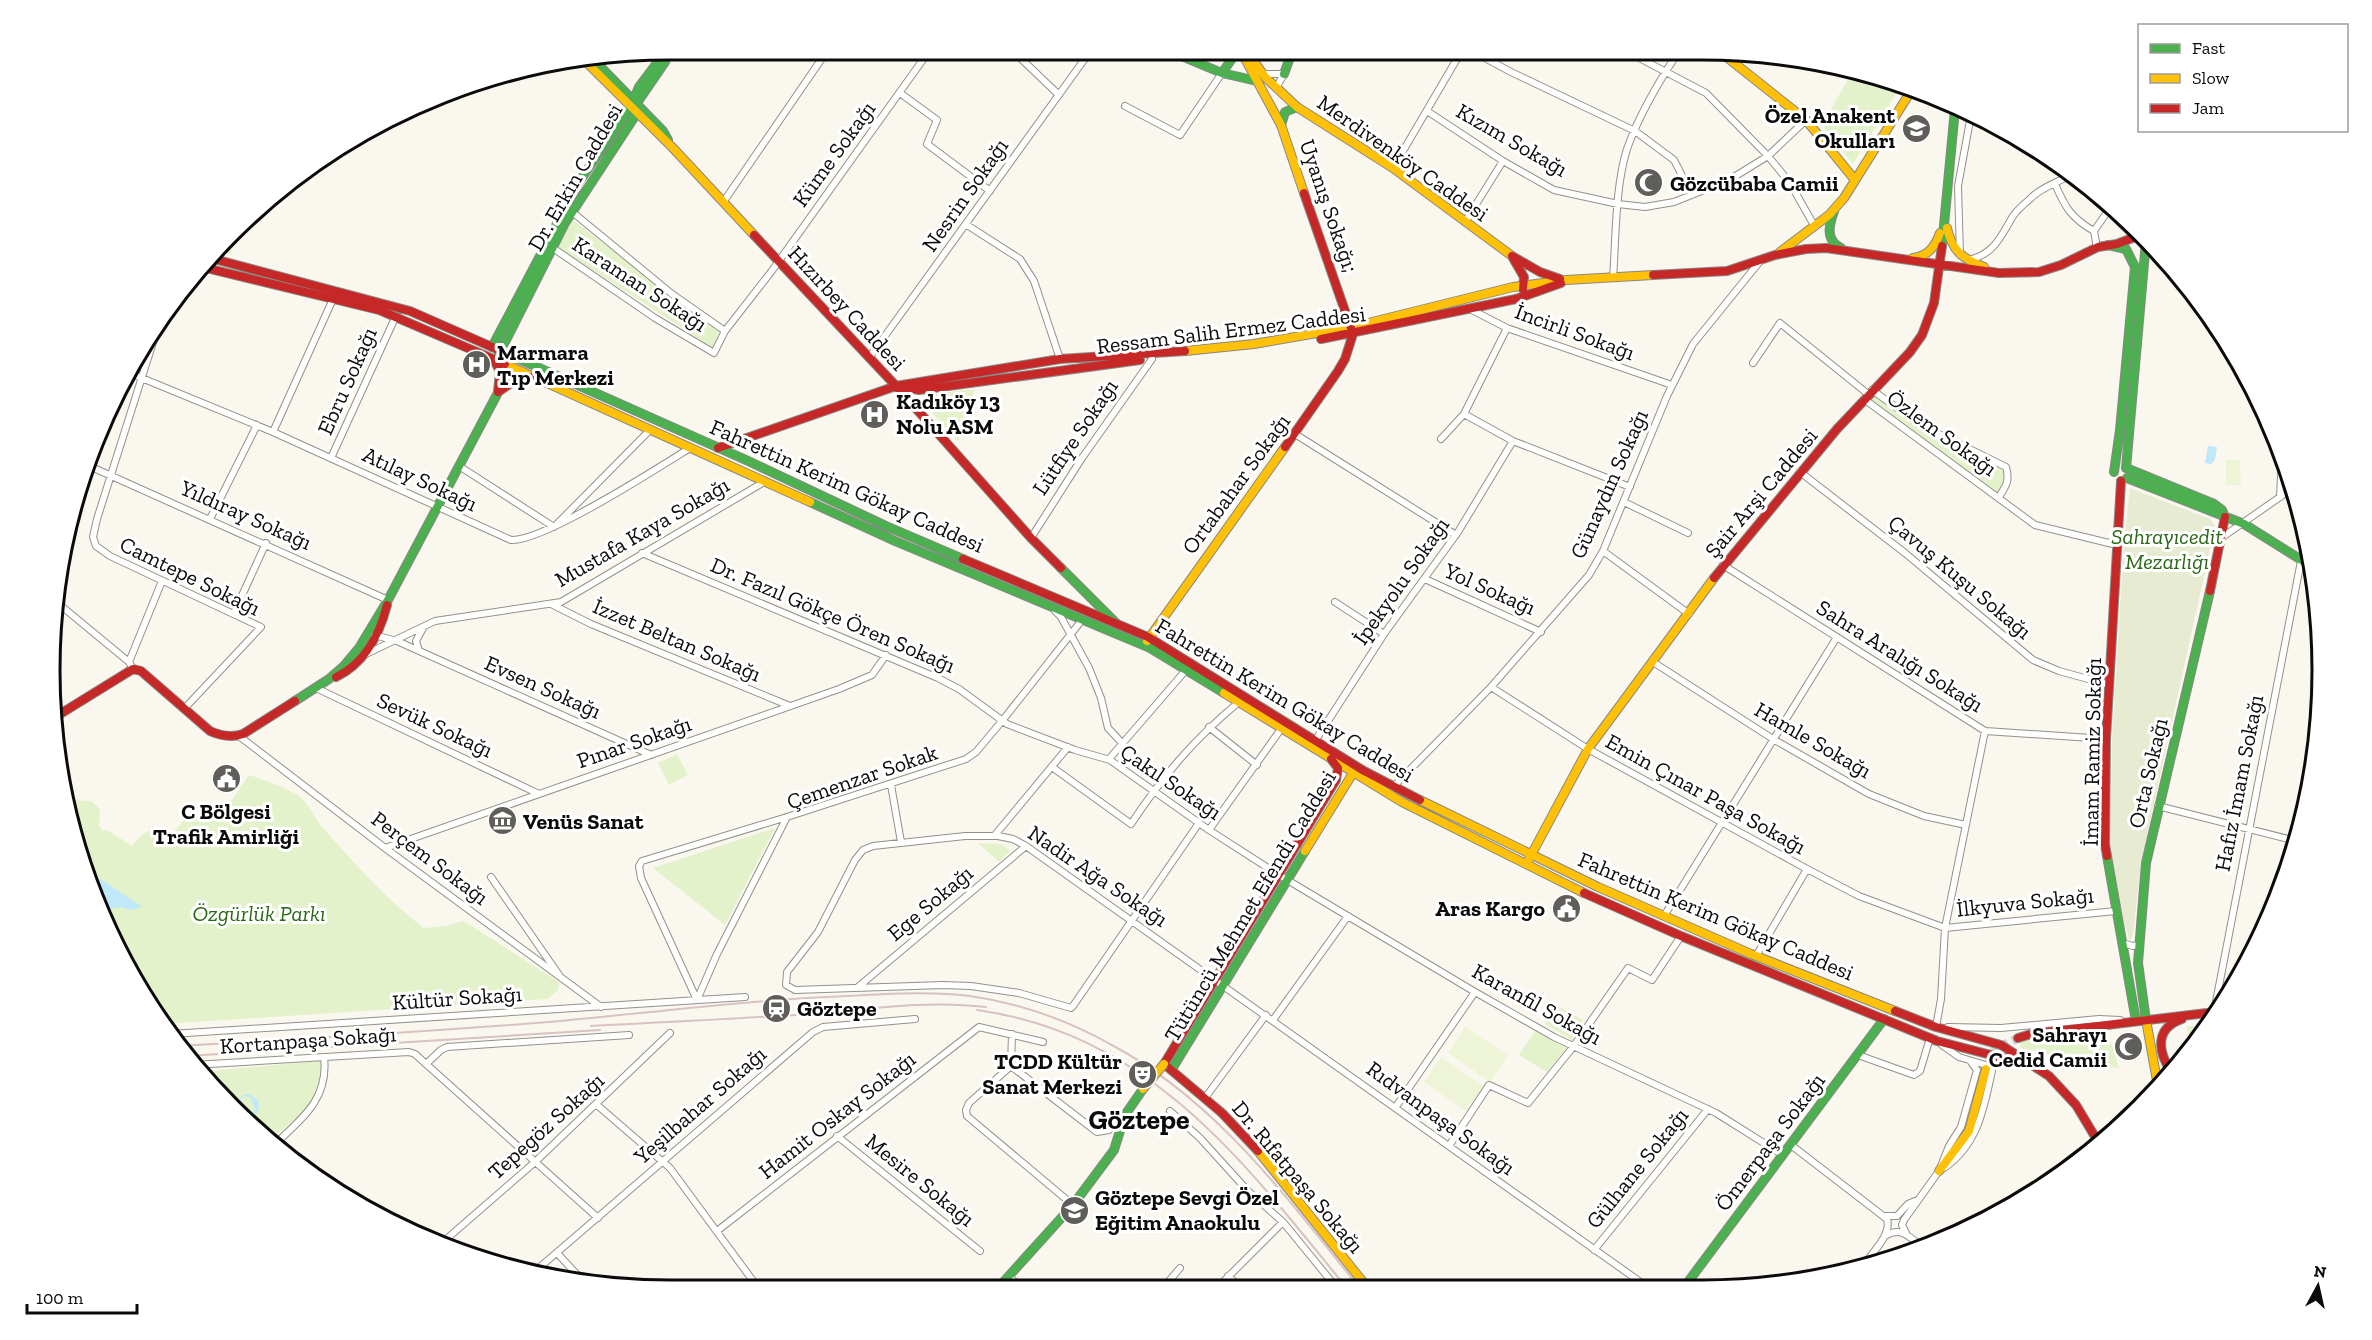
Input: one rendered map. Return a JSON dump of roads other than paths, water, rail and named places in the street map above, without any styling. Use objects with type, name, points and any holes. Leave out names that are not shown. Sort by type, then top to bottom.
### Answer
[{"type":"main road","name":"Dr. Erkin Caddesi","points":[[492,347],[549,246],[634,105],[639,87],[661,60]]},
{"type":"main road","points":[[1191,60],[1222,73],[1261,77]]},
{"type":"main road","points":[[1222,73],[1231,60]]},
{"type":"main road","points":[[1248,60],[1261,77]]},
{"type":"main road","points":[[1252,60],[1261,77]]},
{"type":"main road","points":[[1284,74],[1289,60]]},
{"type":"main road","points":[[1731,61],[1806,120],[1855,180]]},
{"type":"main road","name":"Hızırbey Caddesi","points":[[597,64],[658,135],[724,201],[778,262],[896,386],[1031,538],[1119,625]]},
{"type":"main road","points":[[591,65],[634,105]]},
{"type":"main road","name":"Merdivenköy Caddesi","points":[[1261,77],[1297,107],[1393,168],[1512,256],[1540,272],[1566,280]]},
{"type":"main road","name":"Uyanış Sokağı;","points":[[1261,77],[1281,125],[1353,331]]},
{"type":"main road","points":[[1775,255],[1815,226],[1836,206],[1908,96]]},
{"type":"main road","name":"Hızırbey Caddesi","points":[[634,105],[663,131],[672,147]]},
{"type":"main road","name":"Dr. Erkin Caddesi","points":[[501,352],[579,182],[634,105]]},
{"type":"main road","points":[[1281,125],[1284,113],[1288,109],[1297,107]]},
{"type":"main road","name":"Şair Arşi Caddesi","points":[[1533,855],[1588,749],[1724,565],[1800,472],[1868,394],[1910,352],[1922,335],[1934,303],[1945,220],[1954,115]]},
{"type":"main road","points":[[1836,206],[1830,224],[1830,240],[1832,244],[1843,249]]},
{"type":"main road","points":[[1896,258],[1919,258],[1929,252],[1936,245],[1945,220]]},
{"type":"main road","points":[[1945,220],[1951,247],[1963,258],[1999,273],[2022,275],[2036,273],[2065,265],[2097,248],[2130,241],[2137,243]]},
{"type":"main road","points":[[2124,242],[2132,238]]},
{"type":"main road","points":[[2108,245],[2126,249],[2139,263]]},
{"type":"main road","points":[[2139,245],[2139,263]]},
{"type":"main road","name":"Ressam Salih Ermez Caddesi","points":[[1353,331],[1524,285],[1566,280],[1726,271],[1763,258],[1806,249],[1843,249],[1999,273]]},
{"type":"main road","name":"İmam Ramiz Sokağı","points":[[2124,476],[2115,478],[2114,472],[2139,263],[2143,250]]},
{"type":"main road","points":[[1512,256],[1524,277],[1520,297]]},
{"type":"main road","name":"Fahrettin Kerim Gökay Caddesi","points":[[219,260],[397,307],[734,455],[886,526],[1148,637],[1349,762],[1464,824],[1756,956],[1936,1027],[2001,1045],[2049,1076],[2076,1105],[2095,1136]]},
{"type":"main road","name":"İmam Ramiz Sokağı","points":[[2136,1021],[2105,844],[2106,739],[2117,545],[2139,263]]},
{"type":"main road","name":"Fahrettin Kerim Gökay Caddesi","points":[[210,269],[290,286],[379,310],[488,357],[889,538],[1155,650],[1415,809],[1574,888],[1681,936],[1930,1038],[1952,1046],[2029,1065],[2049,1076]]},
{"type":"main road","name":"Ressam Salih Ermez Caddesi","points":[[718,448],[896,386],[1060,359],[1255,349],[1469,309],[1549,290],[1566,280]]},
{"type":"main road","name":"Ortabahar Sokağı","points":[[1148,637],[1295,434],[1346,359],[1353,331]]},
{"type":"main road","points":[[488,357],[496,358],[501,352]]},
{"type":"main road","name":"Fahrettin Kerim Gökay Caddesi","points":[[501,352],[511,368]]},
{"type":"main road","name":"Ressam Salih Ermez Caddesi","points":[[896,386],[919,390],[1151,356]]},
{"type":"main road","points":[[488,357],[497,364],[500,371],[498,392]]},
{"type":"main road","points":[[330,679],[347,662],[365,638],[388,600],[511,368]]},
{"type":"main road","points":[[498,392],[519,378],[533,378]]},
{"type":"main road","points":[[741,471],[734,455],[741,442],[757,433]]},
{"type":"main road","points":[[2124,476],[2214,504],[2222,510],[2226,518],[2244,524],[2301,561]]},
{"type":"main road","name":"Orta Sokağı","points":[[2156,1077],[2138,978],[2146,863],[2226,518]]},
{"type":"main road","points":[[61,713],[131,665],[214,733],[226,737],[238,736],[330,679],[348,672],[364,655],[376,635],[388,600]]},
{"type":"main road","points":[[1148,637],[1148,644],[1155,650]]},
{"type":"main road","name":"Tütüncü Mehmet Efendi Caddesi","points":[[1168,1066],[1215,980],[1337,778],[1337,767],[1331,759]]},
{"type":"main road","name":"Tütüncü Mehmet Efendi Caddesi","points":[[1168,1066],[1223,985],[1353,772],[1354,768],[1349,762]]},
{"type":"main road","points":[[1509,855],[1527,859],[1533,855]]},
{"type":"main road","points":[[2018,1038],[2206,1013]]},
{"type":"main road","points":[[2167,1065],[2162,1051],[2163,1032],[2170,1024],[2193,1014]]},
{"type":"main road","name":"Ömerpaşa Sokağı","points":[[1689,1280],[1884,1019]]},
{"type":"main road","points":[[1005,1280],[1073,1204],[1114,1150],[1125,1115],[1143,1089],[1168,1066]]},
{"type":"main road","name":"Dr. Rıfatpaşa Sokağı","points":[[1168,1066],[1205,1098],[1259,1151],[1361,1280]]},
{"type":"main road","points":[[1939,1171],[1969,1131],[1986,1069]]},
{"type":"street","points":[[724,201],[821,60]]},
{"type":"street","name":"Küme Sokağı","points":[[725,331],[778,262],[923,60]]},
{"type":"street","points":[[1022,60],[1059,95]]},
{"type":"street","name":"Nesrin Sokağı","points":[[869,358],[1084,60]]},
{"type":"street","points":[[1393,168],[1456,60]]},
{"type":"street","points":[[1489,60],[1635,131],[1674,160],[1692,195]]},
{"type":"street","points":[[1643,60],[1706,93],[1768,156],[1790,183],[1815,226]]},
{"type":"street","points":[[1613,279],[1618,204],[1627,152],[1635,131],[1673,60]]},
{"type":"street","points":[[1125,106],[1180,135],[1222,73]]},
{"type":"street","points":[[1261,77],[1284,74]]},
{"type":"street","points":[[1276,88],[1284,74]]},
{"type":"street","points":[[900,93],[937,120],[927,144],[990,191]]},
{"type":"street","name":"Kızım Sokağı","points":[[1427,111],[1554,190],[1618,204],[1645,207],[1674,202],[1729,180],[1768,156],[1806,120]]},
{"type":"street","points":[[1970,122],[1958,186],[1960,204],[1958,236],[1963,258],[1979,257],[1989,252],[2007,229],[2014,215],[2032,196],[2063,179]]},
{"type":"street","points":[[1466,222],[1503,160]]},
{"type":"street","points":[[2055,184],[2068,210],[2079,222],[2094,231]]},
{"type":"street","name":"Karaman Sokağı","points":[[549,246],[655,318],[714,353],[725,331],[672,294],[571,211]]},
{"type":"street","points":[[2097,248],[2094,231],[2106,213]]},
{"type":"street","points":[[967,225],[1020,259],[1034,281],[1060,359]]},
{"type":"street","name":"Günaydın Sokağı","points":[[1393,787],[1491,687],[1588,575],[1603,551],[1672,385],[1693,344],[1763,258]]},
{"type":"street","points":[[273,432],[333,299]]},
{"type":"street","name":"İncirli Sokağı","points":[[1469,309],[1507,328],[1672,385]]},
{"type":"street","name":"Ebru Sokağı","points":[[331,458],[395,318]]},
{"type":"street","points":[[1753,363],[1780,323],[1868,394]]},
{"type":"street","points":[[1441,439],[1464,414],[1507,328]]},
{"type":"street","name":"Camtepe Sokağı","points":[[149,353],[93,537],[96,546],[110,556],[261,627],[184,709]]},
{"type":"street","name":"Lütfiye Sokağı","points":[[1031,538],[1151,356]]},
{"type":"street","name":"Atılay Sokağı","points":[[136,376],[273,432],[511,540],[520,540],[554,526],[690,448]]},
{"type":"street","name":"Özlem Sokağı","points":[[1868,394],[2035,525],[2117,545]]},
{"type":"street","name":"Özlem Sokağı","points":[[1868,394],[2006,467],[2008,483],[1999,497]]},
{"type":"street","points":[[1464,414],[1513,441],[1630,487]]},
{"type":"street","points":[[210,519],[256,425]]},
{"type":"street","points":[[459,466],[554,526],[650,430]]},
{"type":"street","points":[[1295,434],[1456,535]]},
{"type":"street","name":"İpekyolu Sokağı","points":[[1315,741],[1384,634],[1456,535],[1513,441]]},
{"type":"street","name":"Yıldıray Sokağı","points":[[94,468],[266,543],[388,600]]},
{"type":"street","name":"Çavuş Kuşu Sokağı","points":[[1800,472],[1905,553],[2033,660],[2059,671],[2110,685]]},
{"type":"street","points":[[2280,497],[2281,477]]},
{"type":"street","name":"Mustafa Kaya Sokağı","points":[[364,655],[427,625],[448,618],[550,604],[564,600],[765,481]]},
{"type":"street","points":[[2221,538],[2286,493]]},
{"type":"street","points":[[1624,502],[1688,533]]},
{"type":"street","points":[[234,613],[266,543]]},
{"type":"street","points":[[1603,551],[1689,614]]},
{"type":"street","name":"Dr. Fazıl Gökçe Ören Sokağı","points":[[642,553],[949,683],[1002,721]]},
{"type":"street","name":"Hafız İmam Sokağı","points":[[2217,996],[2301,561]]},
{"type":"street","name":"Sahra Aralığı Sokağı","points":[[1724,565],[1985,731],[2106,739]]},
{"type":"street","name":"Yol Sokağı","points":[[1425,579],[1541,632]]},
{"type":"street","points":[[63,608],[131,665],[162,581]]},
{"type":"street","points":[[1335,602],[1384,634]]},
{"type":"street","name":"İzzet Beltan Sokağı","points":[[550,604],[591,624],[790,706]]},
{"type":"street","points":[[1049,607],[1060,615],[1089,668],[1101,698],[1108,728],[1123,744]]},
{"type":"street","name":"Çemenzar Sokak","points":[[697,999],[718,951],[787,817],[966,759],[979,749],[1082,620]]},
{"type":"street","points":[[419,651],[416,645],[417,639],[427,625]]},
{"type":"street","points":[[365,638],[368,635],[376,635]]},
{"type":"street","name":"Evsen Sokağı","points":[[376,635],[397,641],[651,755]]},
{"type":"street","points":[[1664,916],[1837,637]]},
{"type":"street","name":"Pınar Sokağı","points":[[385,848],[870,677],[886,655]]},
{"type":"street","name":"Hamle Sokağı","points":[[1653,662],[1773,739],[1869,794],[1924,816],[1966,825]]},
{"type":"street","points":[[1109,759],[1186,670]]},
{"type":"street","name":"Emin Çınar Paşa Sokağı","points":[[1491,687],[1588,749],[1721,824],[1807,869]]},
{"type":"street","name":"Sevük Sokağı","points":[[316,688],[539,794]]},
{"type":"street","points":[[1052,766],[1131,824],[1153,790],[1209,727],[1239,702]]},
{"type":"street","name":"Çakıl Sokağı","points":[[1002,721],[1068,747],[1109,759],[1209,830],[1279,875]]},
{"type":"street","points":[[1209,727],[1257,765]]},
{"type":"street","points":[[1209,830],[1281,729]]},
{"type":"street","points":[[1985,731],[1945,928],[1941,999],[1936,1027],[2009,1027],[2098,1019],[2136,1021]]},
{"type":"street","name":"Perçem Sokağı","points":[[238,736],[385,848],[601,1007]]},
{"type":"street","points":[[995,836],[1068,747]]},
{"type":"street","points":[[891,785],[901,842]]},
{"type":"street","points":[[2158,806],[2288,839]]},
{"type":"street","points":[[697,999],[641,878],[639,864],[646,858],[787,817]]},
{"type":"street","points":[[858,988],[971,986],[1020,993],[1071,1008],[1199,823]]},
{"type":"street","name":"Nadir Ağa Sokağı","points":[[858,988],[791,990],[786,985],[787,972],[818,932],[859,854],[873,846],[901,842],[995,836],[1013,839],[1026,846],[1215,980]]},
{"type":"street","name":"Ege Sokağı","points":[[858,988],[1026,846]]},
{"type":"street","points":[[1756,956],[1807,869]]},
{"type":"street","name":"İlkyuva Sokağı","points":[[1807,869],[1859,896],[1945,928],[2116,911]]},
{"type":"street","name":"Karanfil Sokağı","points":[[1279,875],[1475,992],[1573,1047],[1708,1109],[1783,1155]]},
{"type":"street","points":[[490,877],[563,980]]},
{"type":"street","points":[[1273,1020],[1348,916]]},
{"type":"street","points":[[1449,1146],[1489,1085],[1528,1104],[1573,1047],[1628,968],[1652,980],[1681,936]]},
{"type":"street","points":[[2122,943],[2139,945]]},
{"type":"street","name":"Rıdvanpaşa Sokağı","points":[[1215,980],[1637,1280]]},
{"type":"street","points":[[1395,1108],[1475,992]]},
{"type":"street","name":"Kültür Sokağı","points":[[181,1033],[745,997]]},
{"type":"street","points":[[1205,1098],[1266,1015]]},
{"type":"street","name":"Yeşilbahar Sokağı","points":[[542,1266],[813,1032],[824,1027],[915,1019]]},
{"type":"street","name":"Hamit Oskay Sokağı","points":[[717,1231],[979,1027],[1012,1034]]},
{"type":"street","name":"Tepegöz Sokağı","points":[[448,1238],[597,1105],[670,1033]]},
{"type":"street","points":[[1043,1042],[1012,1034],[1011,1066],[969,1104],[966,1110],[967,1117],[1073,1204]]},
{"type":"street","name":"Kortanpaşa Sokağı","points":[[205,1064],[411,1052],[426,1064],[447,1047],[629,1035]]},
{"type":"street","points":[[1858,1055],[1894,1070],[1917,1074],[1920,1071],[1930,1038],[1959,1057],[1988,1066],[1992,1070],[1974,1137],[1961,1155],[1939,1171],[1915,1201],[1902,1223],[1907,1234],[1916,1241]]},
{"type":"street","points":[[280,1139],[316,1103],[326,1076],[324,1057]]},
{"type":"street","points":[[1939,1171],[1949,1146],[1963,1123],[1977,1070],[1976,1065],[1971,1061]]},
{"type":"street","points":[[426,1064],[598,1218]]},
{"type":"street","points":[[1011,1066],[1097,1132],[1109,1130],[1125,1115]]},
{"type":"street","points":[[597,1105],[663,1161],[752,1280]]},
{"type":"street","name":"Gülhane Sokağı","points":[[1594,1250],[1708,1109]]},
{"type":"street","points":[[1170,1111],[1200,1138],[1248,1191],[1283,1222],[1330,1280]]},
{"type":"street","name":"Mesire Sokağı","points":[[837,1136],[980,1251]]},
{"type":"street","points":[[1791,1144],[1882,1214],[1889,1222],[1884,1237],[1870,1256]]},
{"type":"street","points":[[1882,1214],[1890,1217],[1897,1216],[1908,1204],[1915,1201]]},
{"type":"street","points":[[1224,1280],[1283,1222]]},
{"type":"street","points":[[1884,1237],[1895,1231],[1907,1234]]},
{"type":"street","points":[[557,1253],[575,1272]]},
{"type":"street","points":[[1170,1280],[1180,1268]]},
{"type":"street","points":[[1008,1276],[1013,1280]]},
{"type":"street","points":[[1228,1276],[1232,1280]]},
{"type":"water","points":[[2208,446],[2217,447],[2215,460],[2211,464],[2205,463]]},
{"type":"water","points":[[101,879],[142,907],[132,910],[117,907],[109,910],[97,880]]},
{"type":"water","points":[[245,1094],[258,1100],[259,1107],[254,1116],[252,1114],[255,1109],[250,1097],[244,1096],[241,1103],[239,1101],[241,1097]]},
{"type":"tunnel","points":[[1986,1069],[1996,1049],[2018,1038]]},
{"type":"railway","points":[[190,1045],[503,1026],[810,998],[924,993],[955,994],[988,999],[1060,1020],[1094,1035],[1148,1067],[1183,1093],[1246,1152],[1353,1280]]},
{"type":"railway","points":[[591,1026],[782,1016],[920,1005],[986,1007]]},
{"type":"railway","points":[[977,1010],[1039,1024],[1094,1046],[1143,1075],[1188,1111],[1230,1151],[1340,1280]]},
{"type":"railway","points":[[198,1055],[600,1030]]},
{"type":"place","name":"Özel Anakent Okulları","points":[[1916,128]]},
{"type":"place","name":"Gözcübaba Camii","points":[[1649,183]]},
{"type":"place","name":"Marmara Tıp Merkezi","points":[[476,365]]},
{"type":"place","name":"Kadıköy 13 Nolu ASM","points":[[875,414]]},
{"type":"place","name":"C Bölgesi Trafik Amirliği","points":[[226,779]]},
{"type":"place","name":"Venüs Sanat","points":[[502,821]]},
{"type":"place","name":"Aras Kargo","points":[[1566,908]]},
{"type":"place","name":"Göztepe","points":[[776,1008]]},
{"type":"place","name":"Sahrayı Cedid Camii","points":[[2128,1047]]},
{"type":"place","name":"TCDD Kültür Sanat Merkezi","points":[[1143,1074]]},
{"type":"place","name":"Göztepe Sevgi Özel Eğitim Anaokulu","points":[[1074,1210]]},
{"type":"district","name":"Göztepe","points":[[1139,1119]]},
{"type":"park label","name":"Sahrayıcedit Mezarlığı","points":[[2167,548]]},
{"type":"park label","name":"Özgürlük Parkı","points":[[259,913]]}]
